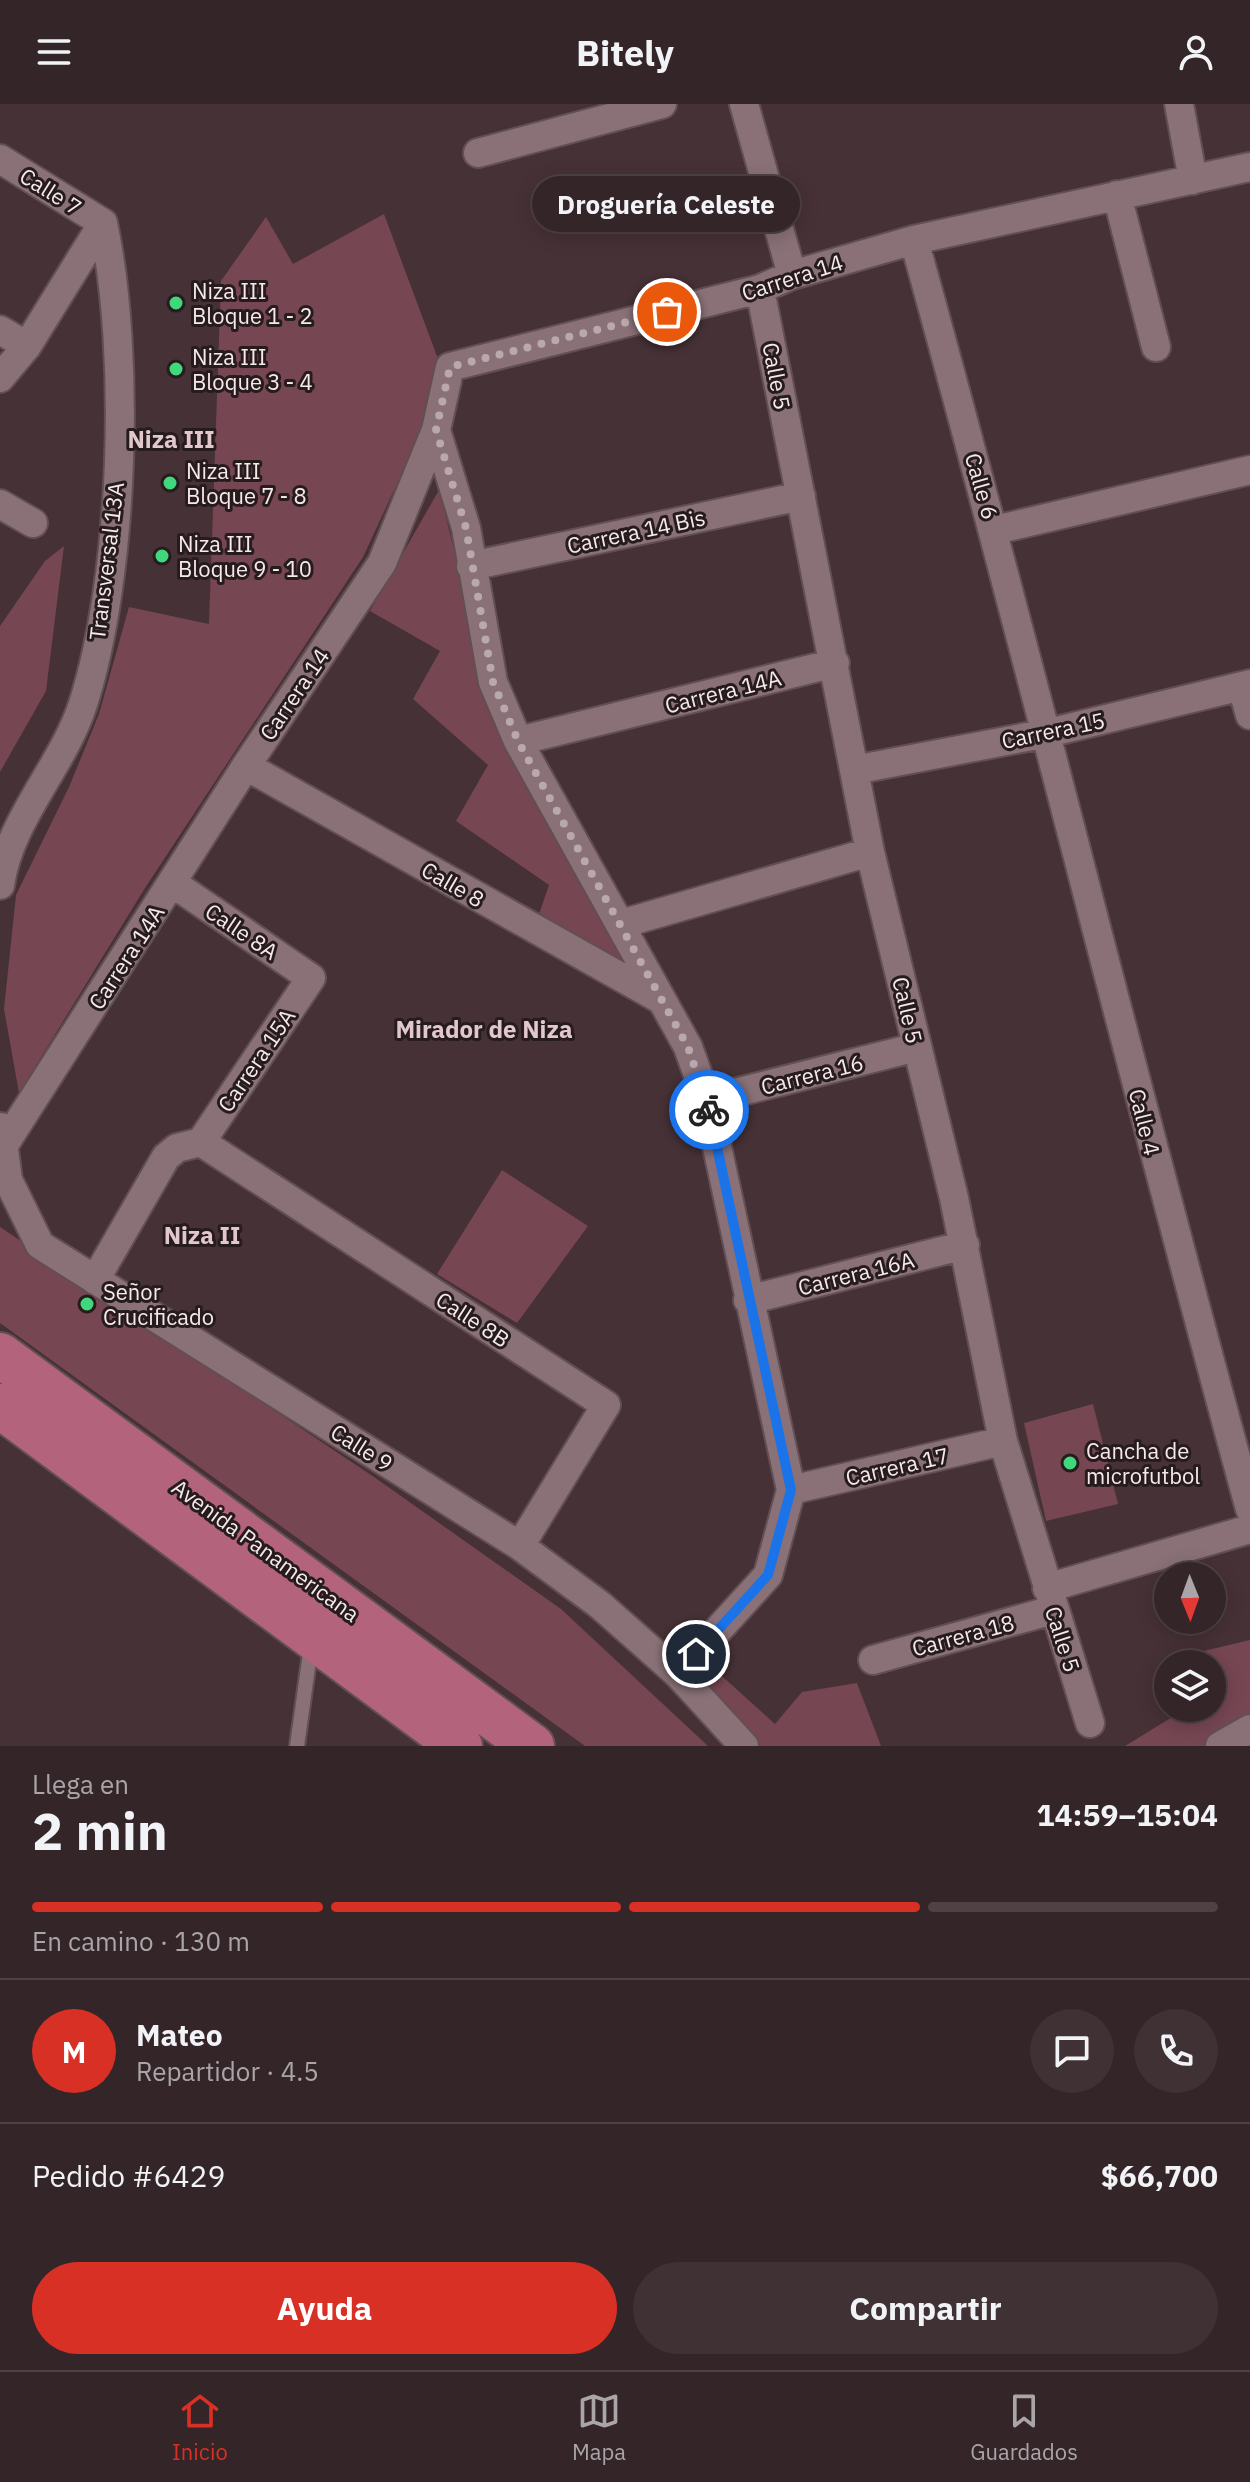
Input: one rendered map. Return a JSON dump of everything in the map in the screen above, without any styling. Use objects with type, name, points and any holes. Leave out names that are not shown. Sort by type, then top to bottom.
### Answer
[{"type":"main road","name":"Avenida Panamericana","points":[[0,1355],[532,1746]]},
{"type":"main road","name":"Avenida Panamericana","points":[[0,1406],[460,1746]]},
{"type":"street","points":[[478,153],[662,104]]},
{"type":"street","points":[[744,104],[792,275]]},
{"type":"street","points":[[1179,104],[1193,180]]},
{"type":"street","name":"Calle 7","points":[[0,159],[103,223]]},
{"type":"street","name":"Carrera 14","points":[[246,766],[382,563],[436,430],[450,367],[760,289],[792,275],[914,240],[1250,167]]},
{"type":"street","points":[[1117,195],[1156,347]]},
{"type":"street","points":[[0,378],[27,346],[103,223]]},
{"type":"street","name":"Transversal 13A","points":[[0,885],[20,823],[45,787],[83,706],[105,609],[116,484],[117,341],[103,223]]},
{"type":"street","name":"Calle 6","points":[[914,240],[1048,733]]},
{"type":"street","name":"Calle 5","points":[[760,289],[870,852],[965,1245],[1003,1441],[1090,1723]]},
{"type":"street","points":[[0,330],[27,346]]},
{"type":"street","points":[[436,430],[466,528],[493,682],[518,741],[688,1047],[707,1100],[791,1490],[768,1575],[678,1674]]},
{"type":"street","points":[[995,530],[1250,470]]},
{"type":"street","name":"Carrera 14 Bis","points":[[471,566],[801,496]]},
{"type":"street","points":[[0,504],[33,523]]},
{"type":"street","name":"Carrera 14A","points":[[518,741],[835,663]]},
{"type":"street","points":[[1246,685],[1250,715]]},
{"type":"street","name":"Carrera 15","points":[[854,770],[1048,733],[1246,685]]},
{"type":"street","name":"Calle 4","points":[[1048,733],[1148,1138],[1250,1509]]},
{"type":"street","name":"Carrera 14A","points":[[2,1132],[174,884],[246,766]]},
{"type":"street","name":"Calle 8","points":[[246,766],[661,999]]},
{"type":"street","points":[[621,924],[870,852]]},
{"type":"street","name":"Calle 8A","points":[[174,884],[311,978]]},
{"type":"street","name":"Carrera 15A","points":[[201,1142],[311,978]]},
{"type":"street","name":"Carrera 16","points":[[707,1100],[917,1047]]},
{"type":"street","name":"Calle 9","points":[[2,1132],[8,1180],[40,1245],[520,1546],[600,1605],[678,1674],[744,1746]]},
{"type":"street","points":[[95,1280],[166,1157],[177,1148],[201,1142]]},
{"type":"street","name":"Calle 8B","points":[[201,1142],[606,1405],[520,1546]]},
{"type":"street","name":"Carrera 16A","points":[[748,1300],[965,1245]]},
{"type":"street","name":"Carrera 17","points":[[791,1490],[1003,1441]]},
{"type":"street","points":[[1050,1599],[1250,1529]]},
{"type":"street","name":"Carrera 18","points":[[873,1660],[1050,1599]]},
{"type":"street","points":[[1220,1746],[1250,1729]]},
{"type":"lane","points":[[297,1746],[313,1637]]},
{"type":"shaded area","points":[[384,214],[438,359],[422,430],[363,557],[145,888],[19,1093],[4,1009],[16,895],[69,787],[99,714],[129,607],[209,624],[221,281],[266,217],[293,264]]},
{"type":"shaded area","points":[[439,490],[461,577],[482,696],[504,747],[636,977],[537,920],[549,885],[456,821],[488,765],[413,699],[440,651],[370,611]]},
{"type":"shaded area","points":[[64,546],[46,691],[0,772],[0,626],[45,561]]},
{"type":"shaded area","points":[[502,1170],[588,1226],[517,1323],[437,1274]]},
{"type":"shaded area","points":[[0,1227],[374,1477],[561,1609],[708,1746],[585,1746],[0,1323]]},
{"type":"shaded area","name":"Cancha de microfutbol","points":[[1093,1404],[1118,1504],[1046,1521],[1024,1423]]},
{"type":"shaded area","points":[[1250,1640],[1250,1746],[1125,1746],[1164,1722],[1226,1722],[1226,1650],[1208,1650]]},
{"type":"shaded area","points":[[713,1668],[775,1724],[802,1692],[857,1683],[881,1746],[760,1746],[693,1681]]},
{"type":"way so far","points":[[667,312],[450,367],[436,430],[466,528],[493,682],[518,741],[688,1047],[709,1110]]},
{"type":"place","name":"Niza III Bloque 1 - 2","points":[[176,303]]},
{"type":"place","name":"Droguería Celeste","points":[[667,312]]},
{"type":"place","name":"Niza III Bloque 3 - 4","points":[[176,369]]},
{"type":"place","name":"Niza III Bloque 7 - 8","points":[[170,483]]},
{"type":"place","name":"Niza III Bloque 9 - 10","points":[[162,556]]},
{"type":"place","name":"Señor Crucificado","points":[[87,1304]]},
{"type":"place","name":"Cancha de microfutbol","points":[[1070,1463]]},
{"type":"district","name":"Niza III","points":[[171,439]]},
{"type":"district","name":"Mirador de Niza","points":[[484,1029]]},
{"type":"district","name":"Niza II","points":[[202,1235]]},
{"type":"route","points":[[696,1654],[768,1575],[791,1490],[709,1110]]}]
